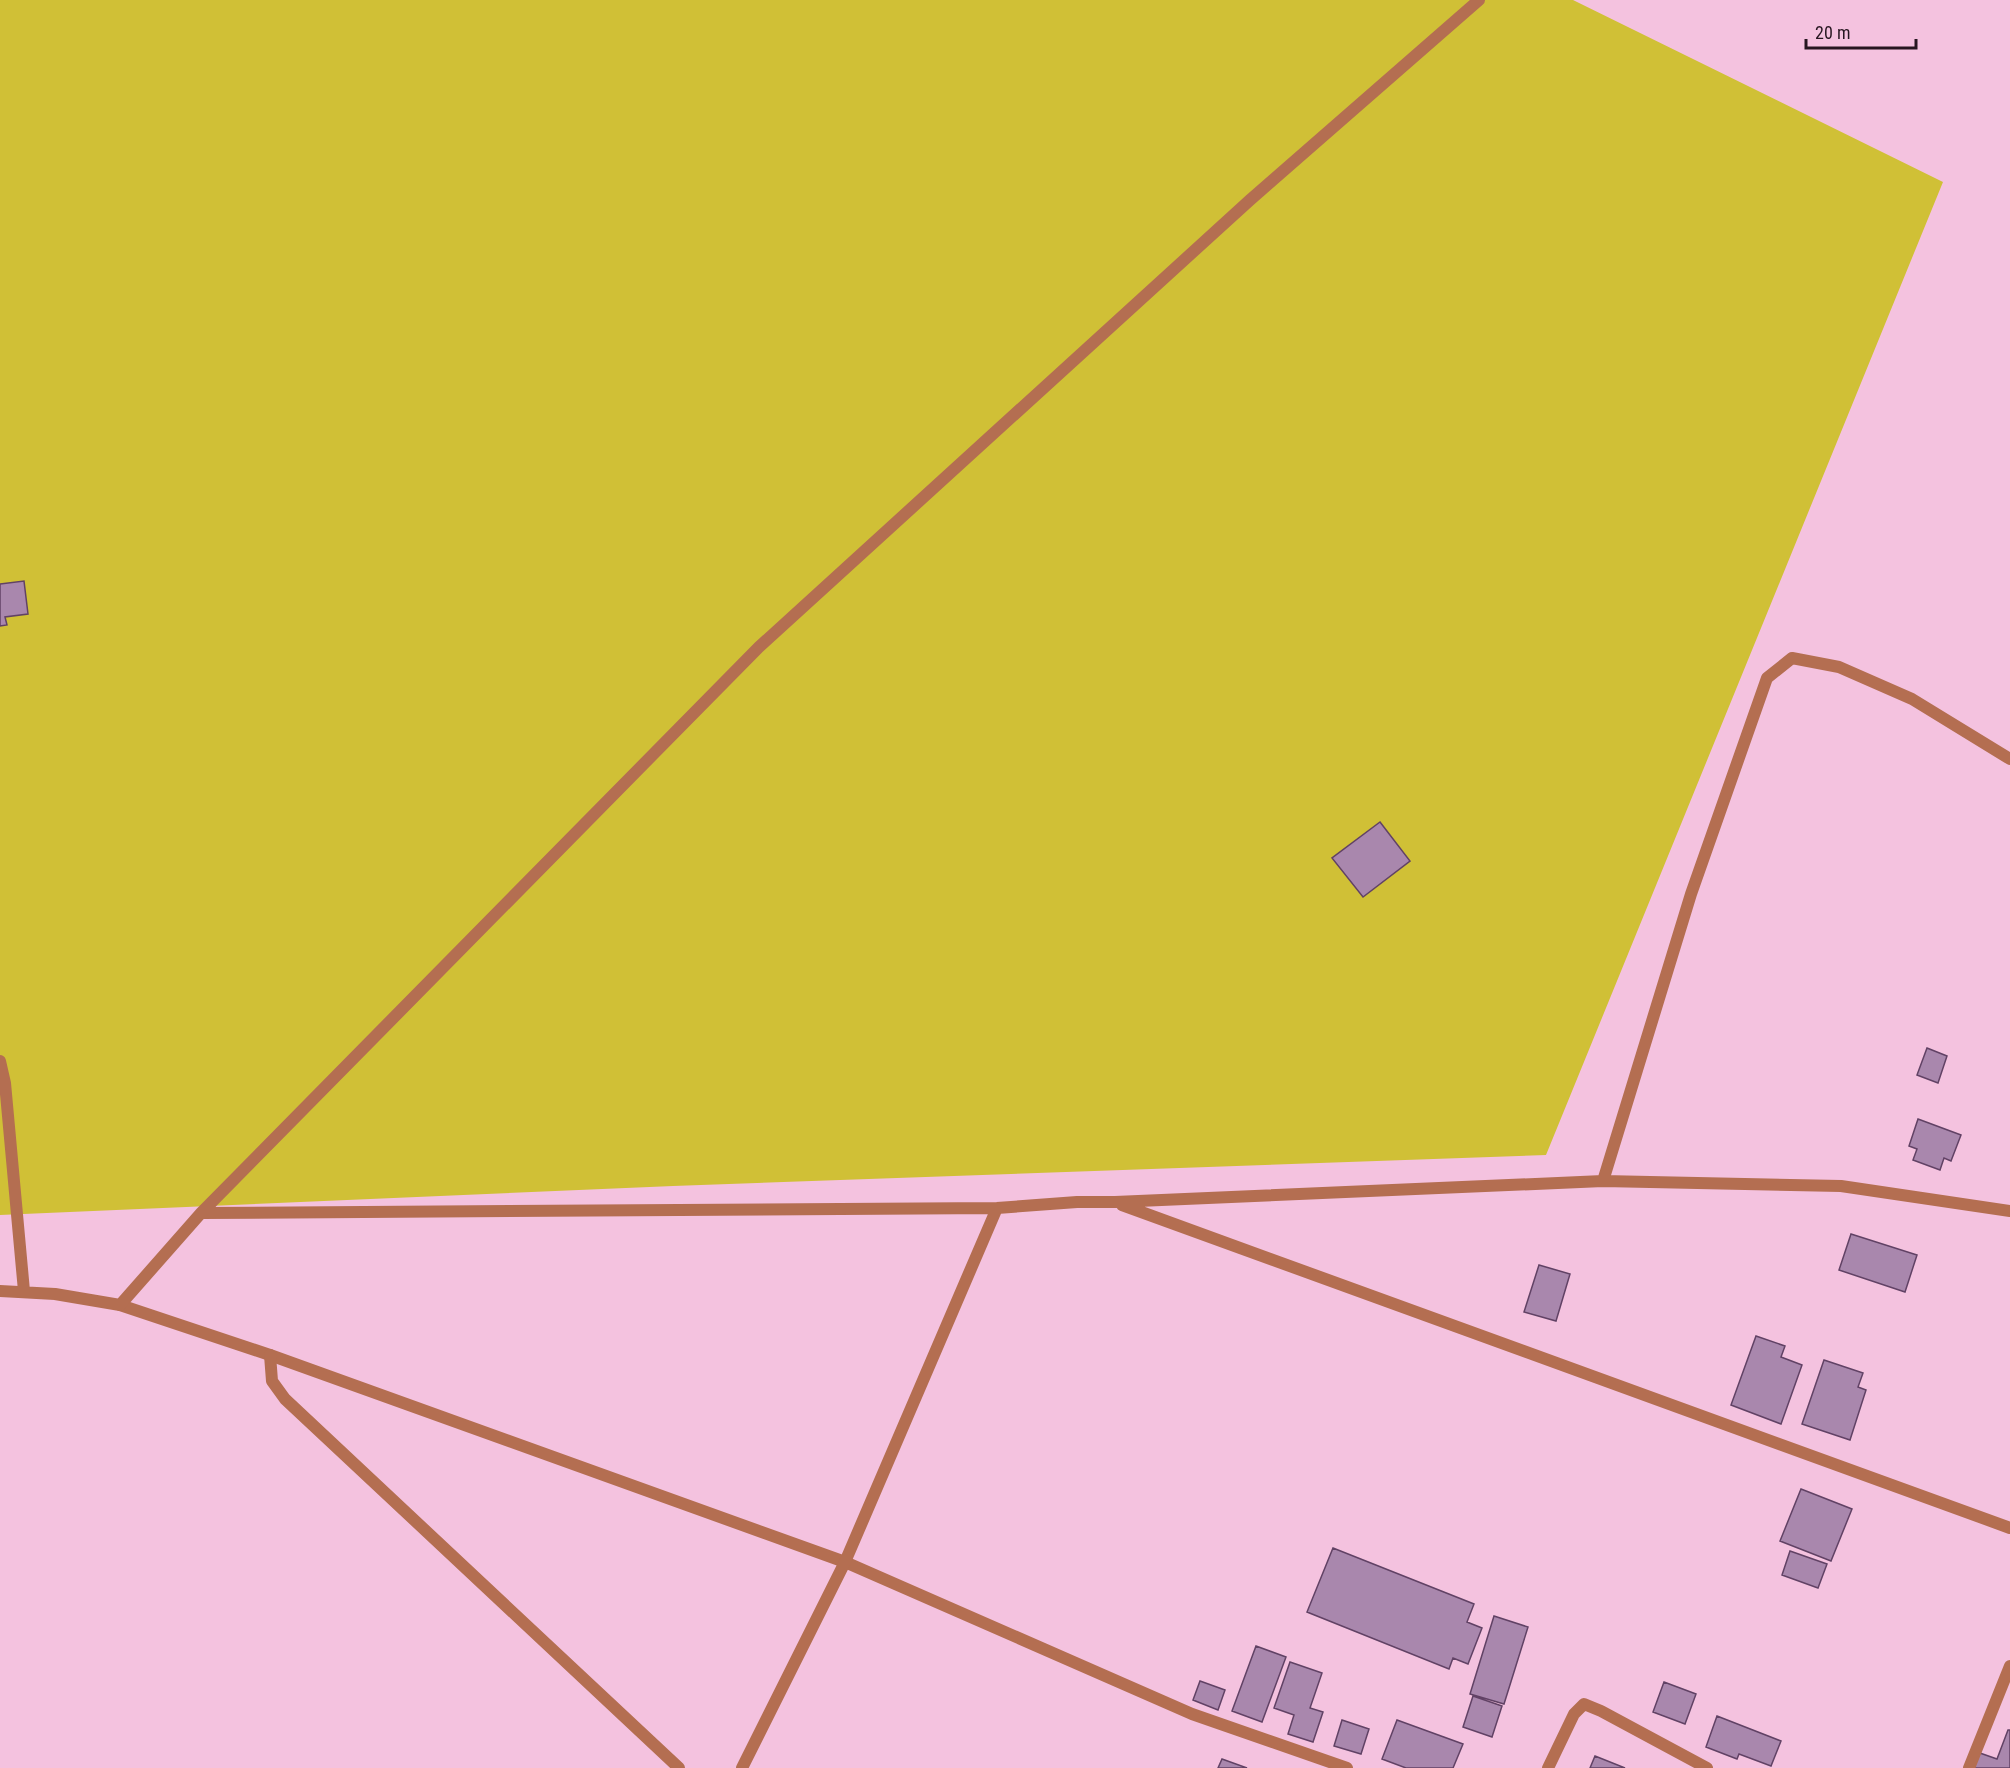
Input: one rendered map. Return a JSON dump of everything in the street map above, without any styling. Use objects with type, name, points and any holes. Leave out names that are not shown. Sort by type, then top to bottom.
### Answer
[{"type":"street","points":[[120,1305],[201,1213],[759,647],[1250,201],[1479,0]]},
{"type":"street","points":[[1603,1181],[1691,894],[1767,678],[1792,658],[1839,667],[1912,699],[2010,759]]},
{"type":"street","points":[[0,1061],[5,1083],[24,1292]]},
{"type":"street","points":[[201,1213],[997,1208],[1077,1202],[1115,1203],[1603,1181],[1841,1186],[2010,1211]]},
{"type":"street","points":[[1115,1203],[2010,1528]]},
{"type":"street","points":[[742,1768],[845,1562],[997,1208]]},
{"type":"street","points":[[0,1291],[55,1294],[120,1305],[270,1355],[845,1562],[1191,1714],[1347,1768]]},
{"type":"street","points":[[270,1355],[272,1381],[285,1399],[679,1768]]},
{"type":"street","points":[[1969,1768],[2010,1666]]},
{"type":"street","points":[[1548,1768],[1574,1714],[1584,1704],[1707,1768]]},
{"type":"shaded area","points":[[0,0],[1573,0],[1943,182],[1546,1155],[673,1186],[0,1215]]},
{"type":"building","points":[[24,581],[28,614],[5,617],[7,625],[0,626],[0,584]]},
{"type":"building","points":[[1380,822],[1410,861],[1363,897],[1332,858]]},
{"type":"building","points":[[1927,1048],[1947,1056],[1938,1083],[1917,1075]]},
{"type":"building","points":[[1918,1119],[1961,1135],[1951,1161],[1944,1158],[1940,1170],[1913,1160],[1917,1149],[1909,1146]]},
{"type":"building","points":[[1851,1234],[1917,1255],[1905,1292],[1839,1270]]},
{"type":"building","points":[[1539,1265],[1570,1274],[1556,1321],[1524,1312]]},
{"type":"building","points":[[1756,1336],[1785,1346],[1781,1357],[1802,1365],[1781,1424],[1731,1405]]},
{"type":"building","points":[[1824,1360],[1863,1373],[1858,1387],[1866,1390],[1850,1440],[1802,1424]]},
{"type":"building","points":[[1801,1489],[1852,1509],[1831,1561],[1780,1541]]},
{"type":"building","points":[[1333,1548],[1474,1604],[1467,1622],[1482,1628],[1468,1664],[1453,1658],[1449,1669],[1307,1612]]},
{"type":"building","points":[[1790,1551],[1827,1564],[1818,1588],[1782,1575]]},
{"type":"building","points":[[1494,1616],[1528,1627],[1504,1704],[1470,1694]]},
{"type":"building","points":[[1256,1646],[1286,1657],[1262,1722],[1232,1711]]},
{"type":"building","points":[[1290,1662],[1322,1673],[1310,1708],[1323,1712],[1313,1742],[1288,1734],[1294,1715],[1274,1708]]},
{"type":"building","points":[[1200,1681],[1225,1690],[1218,1710],[1193,1700]]},
{"type":"building","points":[[1664,1682],[1696,1694],[1685,1724],[1653,1712]]},
{"type":"building","points":[[1473,1696],[1502,1706],[1492,1737],[1463,1727]]},
{"type":"building","points":[[1717,1716],[1781,1741],[1771,1766],[1739,1754],[1737,1759],[1706,1747]]},
{"type":"building","points":[[1342,1720],[1369,1729],[1361,1754],[1334,1746]]},
{"type":"building","points":[[1397,1720],[1463,1744],[1453,1768],[1406,1768],[1382,1759]]},
{"type":"building","points":[[2008,1730],[2010,1730],[2010,1768],[1971,1768],[1977,1752],[1997,1759]]},
{"type":"building","points":[[1595,1756],[1625,1768],[1590,1768]]},
{"type":"building","points":[[1222,1759],[1247,1768],[1218,1768]]}]
